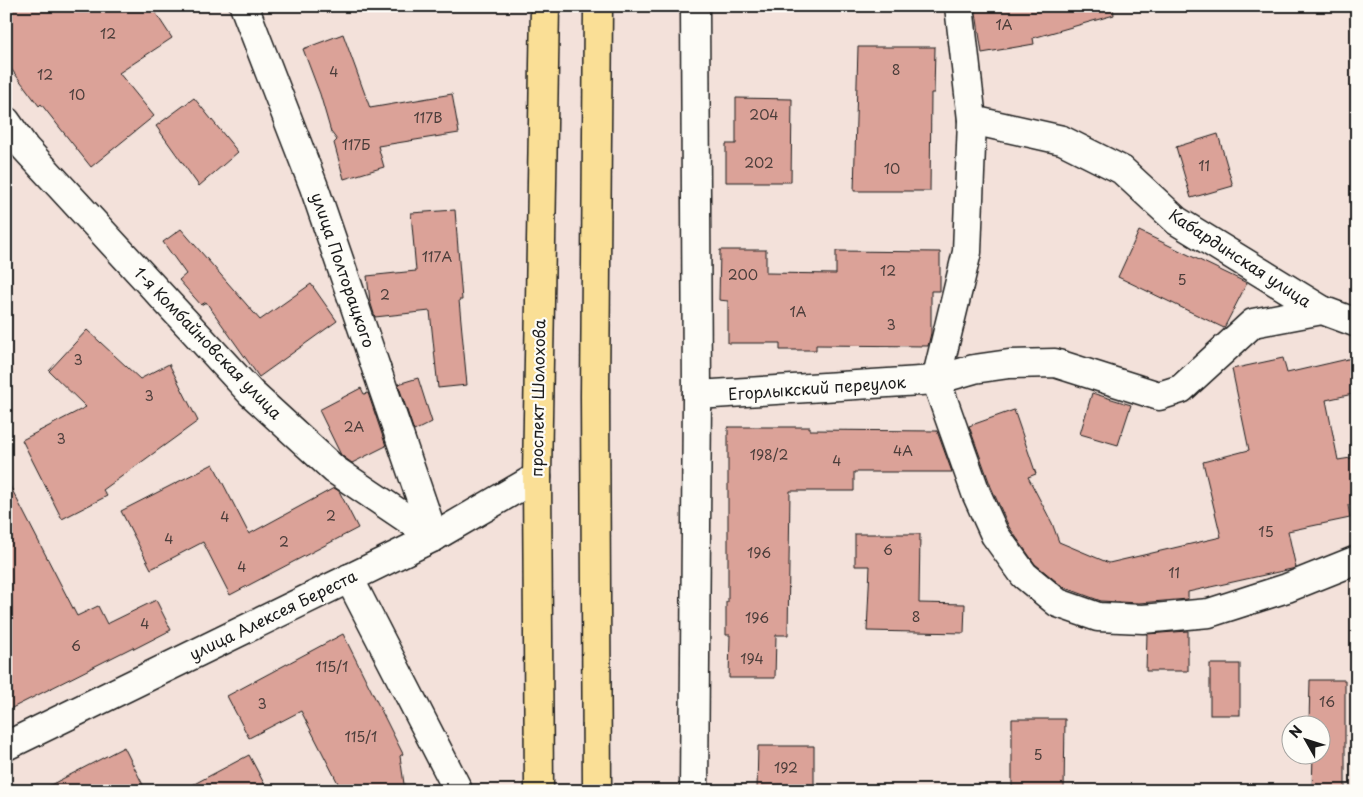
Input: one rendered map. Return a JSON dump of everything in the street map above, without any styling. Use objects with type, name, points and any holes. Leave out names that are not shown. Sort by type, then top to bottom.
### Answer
[{"type":"main road","name":"проспект Шолохова","points":[[539,791],[537,477],[545,6]]},
{"type":"main road","points":[[596,791],[595,386],[598,6]]},
{"type":"street","name":"улица Полторацкого","points":[[244,6],[314,187],[434,537]]},
{"type":"street","points":[[694,791],[697,395],[695,6]]},
{"type":"street","points":[[959,6],[972,120],[967,252],[936,380],[976,493],[995,536],[1024,575],[1058,603],[1098,617],[1143,619],[1209,613],[1287,588],[1357,560]]},
{"type":"street","name":"Кабардинская улица","points":[[972,120],[1062,140],[1122,170],[1177,221],[1322,310]]},
{"type":"street","name":"1-я Комбайновская улица","points":[[6,122],[25,148],[251,393],[335,470],[434,537]]},
{"type":"street","points":[[1322,310],[1357,323]]},
{"type":"street","name":"Егорлыкский переулок","points":[[697,395],[936,380],[974,369],[1010,364],[1055,362],[1159,396],[1180,389],[1253,324],[1322,310]]},
{"type":"street","name":"улица Алексея Береста","points":[[6,746],[434,537],[537,477]]},
{"type":"street","points":[[349,578],[456,791]]},
{"type":"building","points":[[6,6],[151,6],[172,38],[119,73],[154,116],[91,167],[41,104],[39,106],[6,62]]},
{"type":"building","points":[[975,6],[1113,6],[1114,15],[1033,38],[1034,44],[982,53]]},
{"type":"building","points":[[343,34],[370,108],[452,94],[459,133],[378,146],[384,167],[344,179],[334,143],[337,140],[331,132],[320,94],[303,49]]},
{"type":"building","points":[[858,47],[935,47],[934,93],[931,93],[930,191],[854,191]]},
{"type":"building","points":[[194,98],[238,152],[199,186],[156,126]]},
{"type":"building","points":[[736,98],[792,99],[791,182],[726,182],[726,144],[736,144]]},
{"type":"building","points":[[1218,134],[1233,186],[1191,198],[1176,147]]},
{"type":"building","points":[[455,210],[462,300],[459,300],[467,385],[438,388],[430,311],[375,317],[370,301],[367,276],[416,271],[411,213]]},
{"type":"building","points":[[181,229],[260,320],[311,284],[337,321],[259,377],[206,302],[201,305],[179,280],[186,274],[163,242]]},
{"type":"building","points":[[1139,231],[1247,283],[1224,328],[1118,277]]},
{"type":"building","points":[[720,250],[766,250],[766,273],[836,274],[836,251],[940,252],[940,291],[931,291],[931,333],[928,346],[816,345],[816,350],[780,350],[780,343],[728,343],[728,301],[719,300]]},
{"type":"building","points":[[87,330],[140,379],[169,364],[198,421],[103,490],[107,496],[62,519],[22,440],[86,407],[49,371]]},
{"type":"building","points":[[1283,358],[1287,373],[1352,358],[1357,381],[1357,393],[1326,400],[1338,460],[1357,457],[1357,504],[1348,505],[1350,518],[1288,531],[1296,568],[1188,592],[1188,599],[1139,603],[1101,601],[1063,587],[1035,564],[1009,527],[991,487],[969,426],[1014,410],[1036,474],[1028,477],[1052,523],[1059,542],[1109,563],[1221,537],[1203,462],[1249,450],[1232,369]]},
{"type":"building","points":[[418,378],[432,422],[414,431],[398,384]]},
{"type":"building","points":[[361,388],[364,394],[368,393],[386,446],[352,463],[341,455],[319,410]]},
{"type":"building","points":[[1092,393],[1131,405],[1118,445],[1080,434]]},
{"type":"building","points":[[728,427],[810,427],[810,430],[937,431],[952,472],[854,472],[854,491],[790,491],[788,635],[776,635],[775,678],[729,678],[730,635],[726,635],[726,602],[728,602]]},
{"type":"building","points":[[213,464],[249,534],[334,488],[339,491],[358,528],[230,595],[203,542],[151,569],[121,511]]},
{"type":"building","points":[[6,478],[77,616],[98,606],[107,624],[156,600],[171,630],[6,711]]},
{"type":"building","points":[[855,534],[920,534],[919,603],[965,604],[964,633],[867,631],[870,566],[855,566]]},
{"type":"building","points":[[1188,631],[1188,671],[1146,671],[1147,634]]},
{"type":"building","points":[[343,634],[403,754],[400,756],[405,791],[342,791],[301,711],[249,738],[227,696]]},
{"type":"building","points":[[1210,664],[1240,664],[1240,715],[1210,715]]},
{"type":"building","points":[[1310,680],[1345,680],[1345,791],[1312,791],[1313,764],[1330,764],[1330,714],[1309,714]]},
{"type":"building","points":[[1012,719],[1065,719],[1064,791],[1012,791]]},
{"type":"building","points":[[758,746],[814,746],[814,790],[757,790]]},
{"type":"building","points":[[124,747],[146,791],[39,791]]},
{"type":"building","points":[[249,755],[268,791],[181,791]]}]
